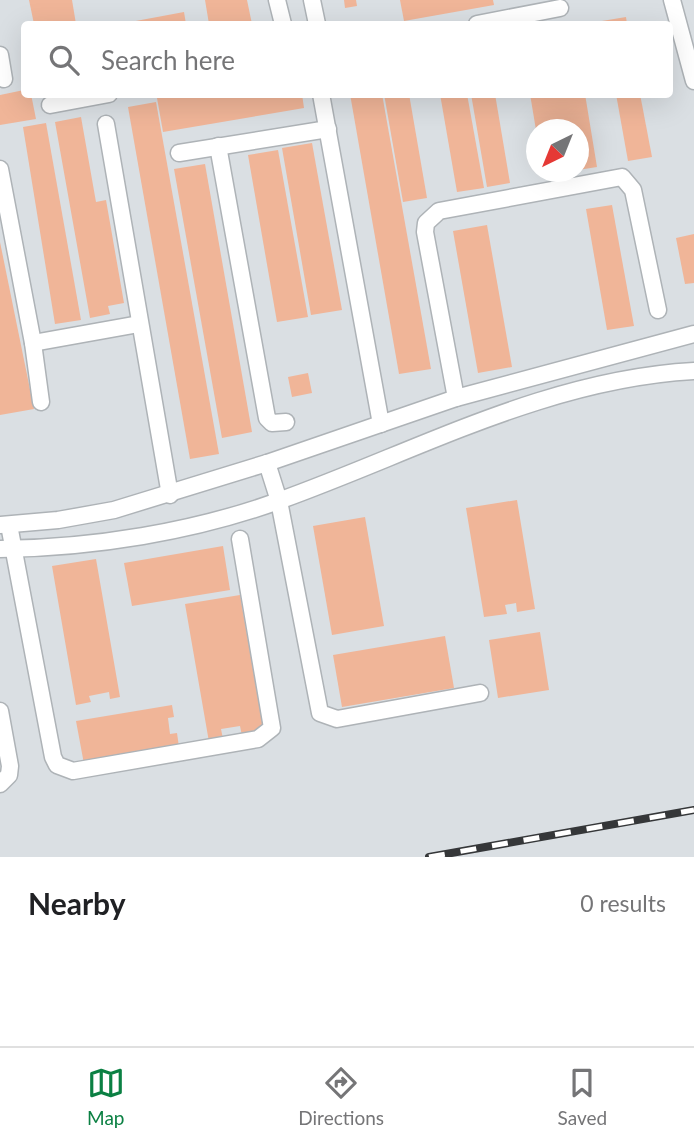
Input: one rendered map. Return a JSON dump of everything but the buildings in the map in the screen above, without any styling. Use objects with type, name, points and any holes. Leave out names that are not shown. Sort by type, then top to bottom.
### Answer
[{"type":"street","points":[[277,0],[282,21]]},
{"type":"street","points":[[312,0],[316,21]]},
{"type":"street","points":[[672,0],[694,81]]},
{"type":"street","points":[[493,21],[560,8]]},
{"type":"street","points":[[0,55],[4,79]]},
{"type":"street","points":[[50,105],[88,98]]},
{"type":"street","points":[[322,98],[381,424]]},
{"type":"street","points":[[106,124],[170,495]]},
{"type":"street","points":[[179,153],[328,129]]},
{"type":"street","points":[[219,146],[267,418],[272,423],[286,422]]},
{"type":"street","points":[[0,169],[33,343],[41,402]]},
{"type":"street","points":[[456,398],[425,232],[431,215],[622,177],[633,190],[658,310]]},
{"type":"street","points":[[33,343],[139,324]]},
{"type":"street","points":[[240,540],[272,727],[258,739],[74,771],[57,765],[7,549],[5,525],[114,510],[170,495],[456,398],[694,334]]},
{"type":"street","points":[[7,549],[100,541],[172,529],[279,501],[536,401],[610,381],[694,371]]},
{"type":"street","points":[[267,463],[279,501],[320,713],[337,719],[480,694]]},
{"type":"street","points":[[0,711],[10,766],[9,775],[0,784]]},
{"type":"railway","points":[[429,857],[694,810]]}]
